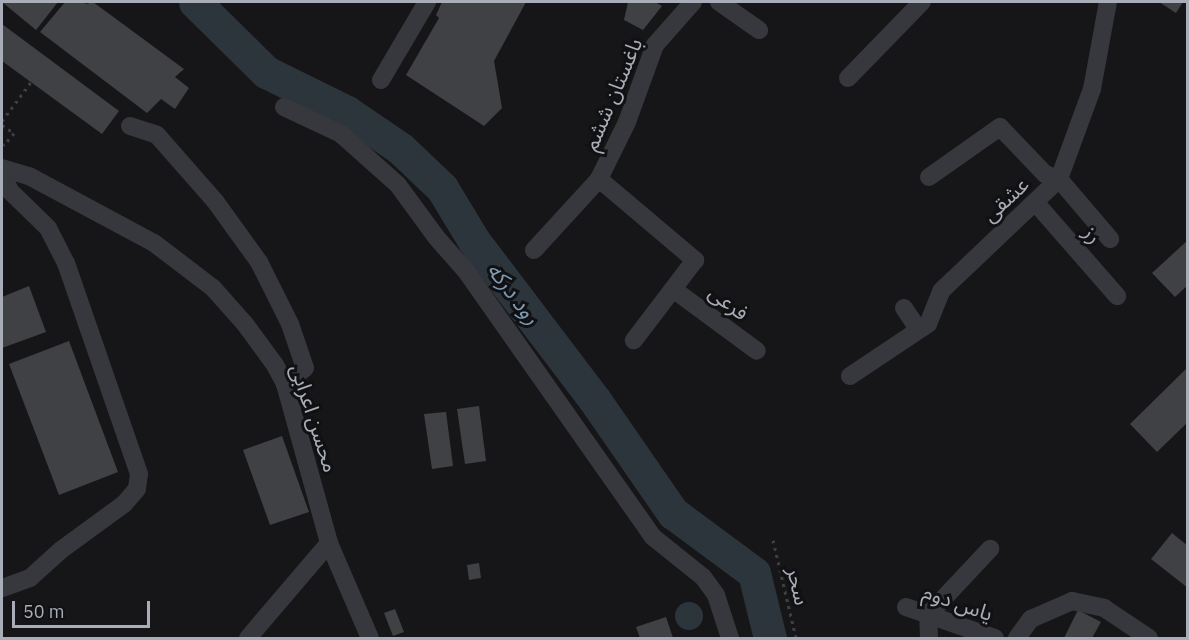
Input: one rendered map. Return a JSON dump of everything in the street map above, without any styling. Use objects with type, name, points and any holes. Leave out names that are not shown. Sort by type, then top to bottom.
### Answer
[{"type":"street","points":[[381,80],[427,2]]},
{"type":"street","name":"باغستان ششم","points":[[534,250],[599,179],[627,122],[655,45],[693,2]]},
{"type":"street","points":[[719,2],[759,30]]},
{"type":"street","points":[[848,78],[922,2]]},
{"type":"street","name":"عشقی","points":[[850,376],[928,324],[941,291],[1059,179],[1092,89],[1108,2]]},
{"type":"street","points":[[284,107],[341,135],[398,184],[436,237],[466,271],[534,364],[653,537],[703,577],[716,595],[730,639]]},
{"type":"street","points":[[130,126],[157,135],[215,201],[259,262],[291,324],[305,368],[285,384]]},
{"type":"street","points":[[928,177],[1000,127],[1045,174],[1059,179],[1110,239]]},
{"type":"street","name":"محسن اعرابی","points":[[2,168],[29,176],[117,221],[197,274],[228,302],[246,324],[275,365],[285,384],[329,543],[370,639]]},
{"type":"street","points":[[2,173],[10,191],[48,228],[66,263],[139,474],[137,489],[124,504],[61,550],[30,578],[2,588]]},
{"type":"street","name":"باغستان ششم","points":[[599,179],[695,260],[634,340]]},
{"type":"street","name":"رز","points":[[1035,202],[1117,296]]},
{"type":"street","name":"فرعی","points":[[674,289],[757,351]]},
{"type":"street","points":[[904,308],[918,329]]},
{"type":"street","points":[[248,639],[329,543]]},
{"type":"street","points":[[929,639],[928,615],[990,549]]},
{"type":"street","points":[[1017,639],[1031,619],[1072,601],[1104,608],[1149,639]]},
{"type":"street","name":"یاس دوم","points":[[906,607],[995,639]]},
{"type":"path","points":[[2,144],[4,145],[14,133],[2,123],[31,82]]},
{"type":"path","name":"سحر","points":[[773,540],[796,639]]},
{"type":"shaded area","points":[[689,602],[699,606],[703,616],[699,626],[689,630],[679,626],[675,616],[679,606]]},
{"type":"building","points":[[2,2],[58,2],[36,30]]},
{"type":"building","points":[[65,2],[86,4],[93,2],[184,69],[175,77],[189,88],[175,109],[161,99],[147,113],[40,32]]},
{"type":"building","points":[[442,2],[526,2],[494,61],[502,108],[484,126],[406,75],[439,18],[436,15]]},
{"type":"building","points":[[628,2],[655,2],[662,6],[643,30],[624,20]]},
{"type":"building","points":[[1159,2],[1183,2],[1176,13]]},
{"type":"building","points":[[2,24],[119,111],[102,134],[2,61]]},
{"type":"building","points":[[1188,240],[1188,285],[1175,297],[1152,273]]},
{"type":"building","points":[[29,286],[46,332],[2,348],[2,297]]},
{"type":"building","points":[[69,341],[118,472],[59,495],[9,364]]},
{"type":"building","points":[[1188,367],[1188,422],[1157,452],[1130,424]]},
{"type":"building","points":[[479,406],[486,461],[465,464],[457,409]]},
{"type":"building","points":[[446,412],[453,466],[432,469],[424,414]]},
{"type":"building","points":[[282,436],[309,512],[270,525],[243,450]]},
{"type":"building","points":[[1172,533],[1188,546],[1188,588],[1151,559]]},
{"type":"building","points":[[479,563],[481,578],[469,580],[467,565]]},
{"type":"building","points":[[395,609],[404,632],[393,636],[384,613]]},
{"type":"building","points":[[1078,610],[1101,622],[1092,638],[1064,638]]},
{"type":"building","points":[[666,617],[673,638],[640,638],[636,627]]},
{"type":"waterway","name":"رود درکه","points":[[195,2],[266,72],[347,112],[401,149],[442,188],[474,241],[594,399],[673,513],[754,573],[770,638]]}]
